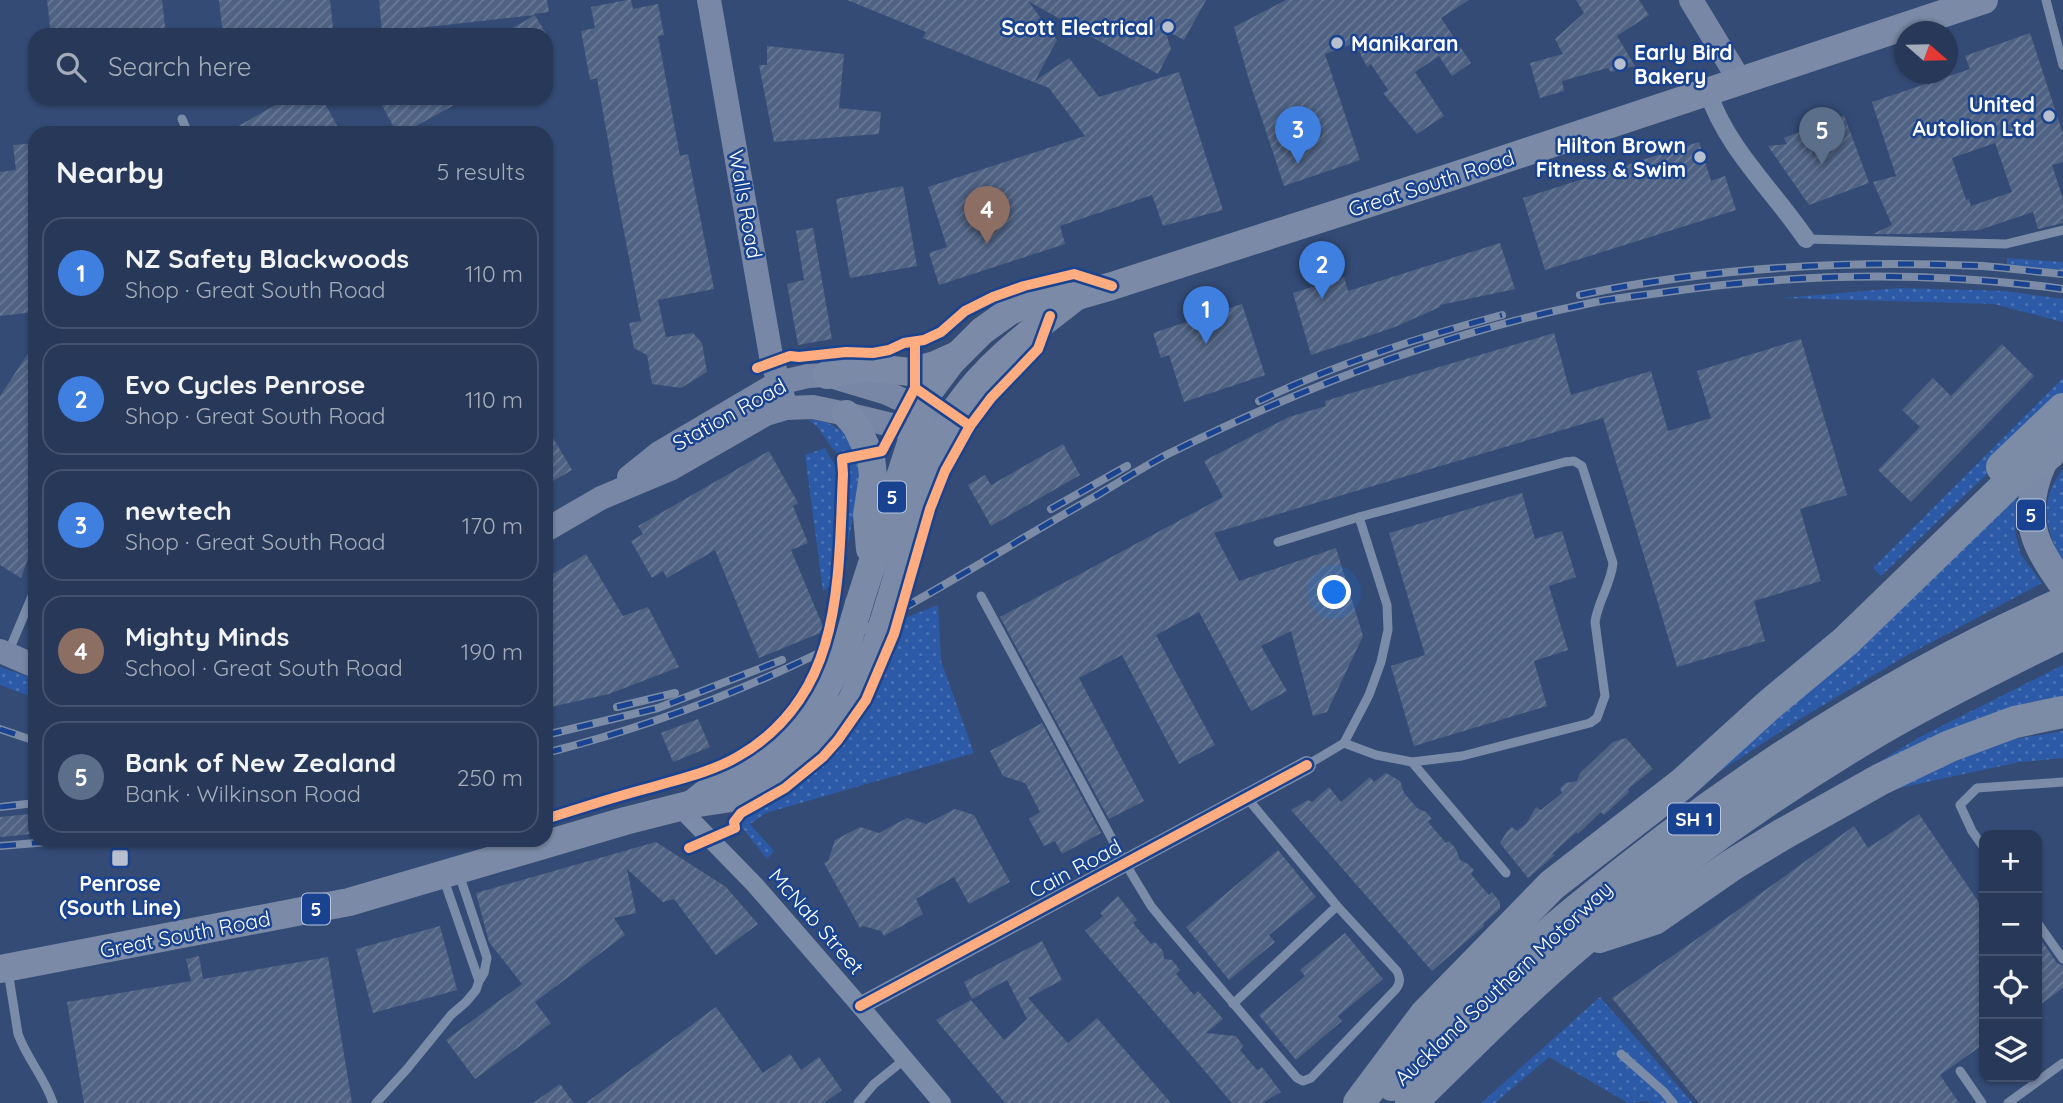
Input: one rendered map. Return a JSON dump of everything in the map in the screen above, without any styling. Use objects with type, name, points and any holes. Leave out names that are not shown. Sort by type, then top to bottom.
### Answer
[{"type":"highway","points":[[1769,705],[1836,632],[2063,409]]},
{"type":"highway","points":[[1359,1103],[1425,1014],[1552,885],[1682,785],[1769,705],[1846,641],[2030,464],[2058,445]]},
{"type":"highway","name":"Auckland Southern Motorway","points":[[1373,1103],[1575,912],[1664,841],[1746,781],[1819,733],[1901,685],[2063,603]]},
{"type":"highway","name":"Auckland Southern Motorway","points":[[1411,1103],[1490,1024],[1580,942],[1708,842],[1793,783],[1892,723],[2063,634]]},
{"type":"highway","points":[[1580,942],[1654,919],[1703,884],[1783,834],[1881,779],[1950,746],[2015,722],[2063,712]]},
{"type":"main road","name":"Walls Road","points":[[709,0],[771,356],[786,408]]},
{"type":"main road","points":[[1691,0],[1740,81]]},
{"type":"main road","name":"Great South Road","points":[[686,805],[771,751],[823,694],[847,645],[930,390],[957,355],[982,331],[1010,311],[1032,301],[1077,296],[1709,92],[1984,0]]},
{"type":"main road","name":"Great South Road","points":[[553,843],[686,805],[738,797],[763,787],[795,765],[819,741],[851,702],[868,666],[917,506],[943,435],[967,394],[1001,356],[1077,296]]},
{"type":"main road","points":[[827,375],[865,367],[910,372],[957,355]]},
{"type":"main road","name":"Station Road","points":[[601,499],[659,453],[778,383],[793,379],[827,375],[887,393],[918,421],[943,435]]},
{"type":"main road","name":"Station Road","points":[[553,526],[601,499],[670,469],[766,414],[786,408],[813,407],[846,414],[918,421]]},
{"type":"main road","points":[[846,414],[856,426],[871,457],[873,476],[867,515],[872,563]]},
{"type":"main road","name":"5","points":[[2058,445],[2039,471],[2030,511],[2036,540],[2059,580]]},
{"type":"main road","points":[[4,652],[28,663]]},
{"type":"main road","name":"Great South Road","points":[[4,968],[317,909],[540,847]]},
{"type":"street","points":[[1709,92],[1720,123],[1806,239]]},
{"type":"street","name":"Cain Road","points":[[860,1006],[1307,765]]},
{"type":"street","name":"McNab Street","points":[[686,805],[942,1103]]},
{"type":"lane","points":[[2046,0],[2063,65]]},
{"type":"lane","points":[[182,119],[185,126]]},
{"type":"lane","points":[[1806,239],[2006,244],[2063,230]]},
{"type":"lane","points":[[1278,542],[1359,517],[1574,461],[1583,466],[1613,563],[1595,622],[1605,696],[1597,718],[1590,723],[1462,756],[1412,762],[1376,755],[1344,743]]},
{"type":"lane","points":[[1307,765],[1344,743],[1369,695],[1381,662],[1388,630],[1387,605],[1359,517]]},
{"type":"lane","points":[[981,596],[1125,863],[1151,906],[1297,1078],[1303,1081],[1311,1078],[1396,989],[1400,980],[1397,971],[1337,906],[1247,797]]},
{"type":"lane","points":[[4,652],[28,603]]},
{"type":"lane","points":[[1412,762],[1506,873]]},
{"type":"lane","points":[[1979,841],[1960,805],[1977,788],[2063,782]]},
{"type":"lane","points":[[376,1103],[451,1015],[476,990],[484,973],[487,958],[450,873]]},
{"type":"lane","points":[[450,873],[479,981]]},
{"type":"lane","points":[[1233,1004],[1337,906]]},
{"type":"lane","points":[[2042,929],[2063,959]]},
{"type":"lane","points":[[4,968],[21,1043],[48,1087],[53,1103]]},
{"type":"lane","points":[[1621,1054],[1673,1103]]},
{"type":"lane","points":[[858,1103],[874,1084],[905,1059]]},
{"type":"lane","points":[[2008,1103],[2063,1063]]},
{"type":"lane","points":[[1960,1070],[1982,1103]]},
{"type":"shaded area","points":[[2007,258],[2063,262],[2063,270],[2007,265]]},
{"type":"shaded area","points":[[1900,288],[2005,291],[2063,299],[2063,322],[1994,304],[1782,298]]},
{"type":"shaded area","points":[[2063,378],[2063,401],[1881,576],[1873,568]]},
{"type":"shaded area","points":[[808,420],[832,425],[859,450],[841,455]]},
{"type":"shaded area","points":[[825,448],[840,474],[840,488],[834,583],[823,591],[805,455]]},
{"type":"shaded area","points":[[861,458],[858,490],[841,580],[847,468],[848,463]]},
{"type":"shaded area","points":[[2063,469],[2063,563],[2052,539],[2047,505],[2055,481]]},
{"type":"shaded area","points":[[2017,493],[2015,532],[2021,555],[2042,583],[1904,657],[1800,719],[1708,779]]},
{"type":"shaded area","points":[[938,605],[941,661],[974,753],[766,813],[750,824],[774,851],[767,859],[737,821],[747,811],[769,802],[808,778],[841,744],[866,709],[883,674],[902,619]]},
{"type":"shaded area","points":[[2063,665],[2063,702],[1800,811],[1918,738]]},
{"type":"shaded area","points":[[0,667],[28,677],[28,695],[0,685]]},
{"type":"shaded area","points":[[2063,731],[2063,758],[2020,762],[1885,791],[1933,768],[2015,739]]},
{"type":"shaded area","points":[[1600,997],[1693,1103],[1628,1103],[1549,1057],[1495,1103],[1481,1103]]},
{"type":"building","points":[[47,0],[162,0],[165,28],[50,28]]},
{"type":"building","points":[[219,0],[330,0],[333,28],[222,28]]},
{"type":"building","points":[[379,0],[547,0],[549,12],[418,28],[382,28]]},
{"type":"building","points":[[631,0],[633,9],[658,4],[664,35],[658,36],[680,156],[688,154],[714,289],[658,300],[666,337],[693,333],[702,343],[707,372],[681,388],[652,384],[647,355],[634,348],[629,323],[641,321],[597,78],[590,80],[581,31],[595,28],[591,7]]},
{"type":"building","points":[[847,0],[1206,0],[1184,40],[1165,30],[1171,49],[1158,74],[1028,1],[1057,40],[1035,81],[1069,58],[1099,97],[1179,72],[1223,210],[1163,226],[1152,195],[1060,226],[1065,244],[939,285],[929,253],[947,247],[928,187],[1085,136],[1049,88],[923,38],[926,32]]},
{"type":"building","points":[[1286,0],[1469,0],[1441,18],[1471,63],[1452,76],[1439,56],[1415,72],[1444,116],[1417,134],[1383,93],[1388,90],[1371,64],[1367,67],[1355,43],[1325,54],[1360,160],[1284,186],[1234,27]]},
{"type":"building","points":[[1576,0],[1639,0],[1649,15],[1617,36],[1635,66],[1611,72],[1608,68],[1562,81],[1564,91],[1540,98],[1530,63],[1563,54],[1555,39],[1584,13]]},
{"type":"building","points":[[535,15],[543,28],[513,28]]},
{"type":"building","points":[[2030,33],[2063,134],[2063,162],[2052,165],[2063,199],[2063,223],[2038,229],[2033,212],[1979,230],[1873,234],[1892,225],[1873,182],[1896,176],[1872,102],[1925,84],[1958,84],[1958,73],[1970,69],[1965,56]],"holes":[[[1995,143],[2012,192],[1971,206],[1969,199],[1966,200],[1952,158]]]},
{"type":"building","points":[[767,46],[844,54],[839,108],[881,112],[879,134],[774,142],[759,65],[767,65]]},
{"type":"building","points":[[276,105],[326,105],[337,126],[238,126]]},
{"type":"building","points":[[382,105],[454,105],[416,126],[393,126]]},
{"type":"building","points":[[1844,115],[1869,183],[1809,205],[1768,146],[1787,144],[1784,138]]},
{"type":"building","points":[[1699,142],[1711,181],[1725,176],[1736,210],[1545,270],[1523,198]]},
{"type":"building","points":[[28,144],[28,313],[0,316],[0,172],[16,170],[13,145]]},
{"type":"building","points":[[903,186],[917,266],[850,278],[836,199]]},
{"type":"building","points":[[813,228],[832,339],[798,345],[787,284],[804,280],[796,231]]},
{"type":"building","points":[[1500,243],[1515,289],[1440,305],[1395,327],[1311,355],[1293,293],[1344,277],[1348,291]]},
{"type":"building","points":[[1242,304],[1265,375],[1184,402],[1169,355],[1161,358],[1153,333]]},
{"type":"building","points":[[1554,333],[1571,395],[1651,371],[1668,431],[1711,418],[1697,371],[1801,339],[1847,495],[1800,509],[1821,581],[1754,601],[1765,641],[1677,667],[1603,418],[1214,533],[1239,581],[1336,548],[1363,636],[1327,712],[1313,716],[1291,631],[1261,646],[1287,691],[1251,711],[1199,612],[1156,635],[1215,745],[1179,764],[1122,655],[1079,678],[1144,801],[1109,819],[1000,617],[1223,497],[1204,461],[1289,417],[1326,406],[1325,401]]},
{"type":"building","points":[[2002,344],[2034,376],[1911,502],[1878,470],[1920,427],[1902,410],[1933,378],[1951,396]]},
{"type":"building","points":[[28,354],[28,558],[21,578],[0,565],[0,396]]},
{"type":"building","points":[[553,438],[572,470],[553,481]]},
{"type":"building","points":[[1063,444],[1080,475],[991,526],[968,485],[985,475],[991,485]]},
{"type":"building","points":[[769,451],[798,503],[793,506],[808,543],[791,550],[825,631],[759,658],[715,550],[667,578],[663,571],[652,578],[631,541],[643,534],[638,526]]},
{"type":"building","points":[[1522,493],[1535,539],[1562,531],[1576,577],[1549,586],[1568,650],[1534,661],[1547,706],[1414,746],[1391,666],[1425,655],[1389,533]]},
{"type":"building","points":[[586,554],[623,616],[648,607],[679,667],[609,694],[553,706],[553,574]]},
{"type":"building","points":[[698,719],[710,747],[673,762],[661,733]]},
{"type":"building","points":[[1042,723],[1101,833],[1062,854],[1055,841],[1044,846],[1029,819],[1040,812],[1025,783],[1003,776],[990,751]]},
{"type":"building","points":[[1626,738],[1653,769],[1628,789],[1629,792],[1604,815],[1601,812],[1578,834],[1576,832],[1528,878],[1500,843],[1506,833],[1511,827],[1517,831],[1527,823],[1536,807],[1541,810],[1562,793],[1560,788],[1566,783],[1577,781],[1580,773],[1613,742]]},
{"type":"building","points":[[1386,773],[1400,781],[1404,793],[1417,808],[1432,819],[1428,822],[1446,843],[1449,841],[1456,849],[1460,860],[1474,870],[1471,874],[1480,885],[1489,895],[1492,892],[1500,902],[1500,909],[1484,926],[1432,971],[1291,810],[1308,800],[1312,802],[1329,787],[1341,802],[1370,777],[1374,782]]},
{"type":"building","points":[[955,809],[974,815],[1010,882],[969,904],[954,877],[916,899],[923,914],[884,936],[881,931],[863,926],[860,928],[824,863],[828,861],[835,840],[860,827],[879,833],[907,818],[926,824]]},
{"type":"building","points":[[28,814],[28,834],[0,837],[0,817]]},
{"type":"building","points":[[1919,814],[1979,903],[1979,1048],[1940,1075],[1959,1103],[1699,1103],[1612,998],[1854,826],[1868,848]]},
{"type":"building","points":[[656,842],[726,887],[758,924],[716,955],[674,899],[663,902],[627,869],[636,913],[614,918],[625,935],[535,1002],[551,1023],[475,1079],[446,1040],[522,984],[489,942],[476,893]]},
{"type":"building","points":[[1278,850],[1316,897],[1269,935],[1275,942],[1229,980],[1186,927]]},
{"type":"building","points":[[1118,896],[1137,920],[1133,923],[1151,944],[1155,942],[1163,951],[1164,959],[1172,960],[1180,970],[1176,974],[1194,995],[1198,991],[1223,1019],[1206,1033],[1236,1036],[1243,1046],[1240,1050],[1257,1070],[1262,1067],[1281,1092],[1262,1103],[1232,1103],[1085,931],[1103,916],[1100,913]]},
{"type":"building","points":[[440,926],[457,990],[373,1013],[356,949]]},
{"type":"building","points":[[1345,933],[1383,979],[1338,1016],[1342,1021],[1296,1060],[1259,1015],[1305,976],[1300,970]]},
{"type":"building","points":[[1042,941],[1062,980],[1028,998],[1068,1043],[1097,1018],[1171,1103],[1005,1103],[936,1020],[971,1000],[1004,1040],[1027,1019],[1007,980],[972,999],[964,982]]},
{"type":"building","points":[[2042,941],[2057,963],[2063,966],[2063,988],[2042,1003]]},
{"type":"building","points":[[199,956],[203,979],[328,957],[352,1103],[84,1103],[67,1002],[191,981],[186,959]]},
{"type":"building","points":[[716,1007],[763,1073],[790,1054],[801,1070],[819,1057],[842,1090],[824,1103],[586,1103]]},
{"type":"building","points":[[560,1084],[574,1103],[533,1103]]},
{"type":"railway","points":[[1580,295],[1630,285],[1730,272],[1831,265],[1932,264],[2063,274]]},
{"type":"railway","points":[[553,751],[668,716],[787,668],[893,614],[1166,455],[1319,386],[1478,331],[1606,300],[1765,281],[1914,277],[2063,289]]},
{"type":"railway","points":[[1259,401],[1378,352],[1502,315]]},
{"type":"railway","points":[[1051,509],[1127,466]]},
{"type":"railway","points":[[553,733],[658,708],[782,660]]},
{"type":"railway","points":[[617,707],[675,693]]},
{"type":"railway","points":[[0,729],[28,739]]},
{"type":"railway","points":[[0,807],[28,804]]},
{"type":"railway","points":[[0,846],[28,844]]},
{"type":"cycle path","points":[[757,368],[790,356],[873,353],[924,340],[941,332],[965,311],[993,297],[1024,286],[1074,274],[1112,286]]},
{"type":"cycle path","points":[[689,848],[735,828],[734,822],[741,813],[785,788],[823,757],[866,700],[894,634],[930,509],[945,471],[970,426],[991,398],[1038,349],[1050,316]]},
{"type":"cycle path","points":[[915,342],[915,388],[970,426]]},
{"type":"cycle path","points":[[553,817],[695,775],[729,762],[773,731],[799,701],[817,668],[836,594],[842,459],[882,451],[915,388]]},
{"type":"cycle path","points":[[860,1006],[1307,765]]},
{"type":"place","name":"Scott Electrical","points":[[1168,27]]},
{"type":"place","name":"Manikaran","points":[[1337,43]]},
{"type":"place","name":"Early Bird Bakery","points":[[1620,64]]},
{"type":"place","name":"United Autolion Ltd","points":[[2049,116]]},
{"type":"place","name":"Hilton Brown Fitness & Swim","points":[[1700,157]]},
{"type":"place","name":"newtech","points":[[1298,164]]},
{"type":"place","name":"Bank of New Zealand","points":[[1822,165]]},
{"type":"place","name":"Mighty Minds","points":[[987,244]]},
{"type":"place","name":"Evo Cycles Penrose","points":[[1322,299]]},
{"type":"place","name":"NZ Safety Blackwoods","points":[[1206,344]]},
{"type":"place","name":"Penrose (South Line)","points":[[120,858]]}]
